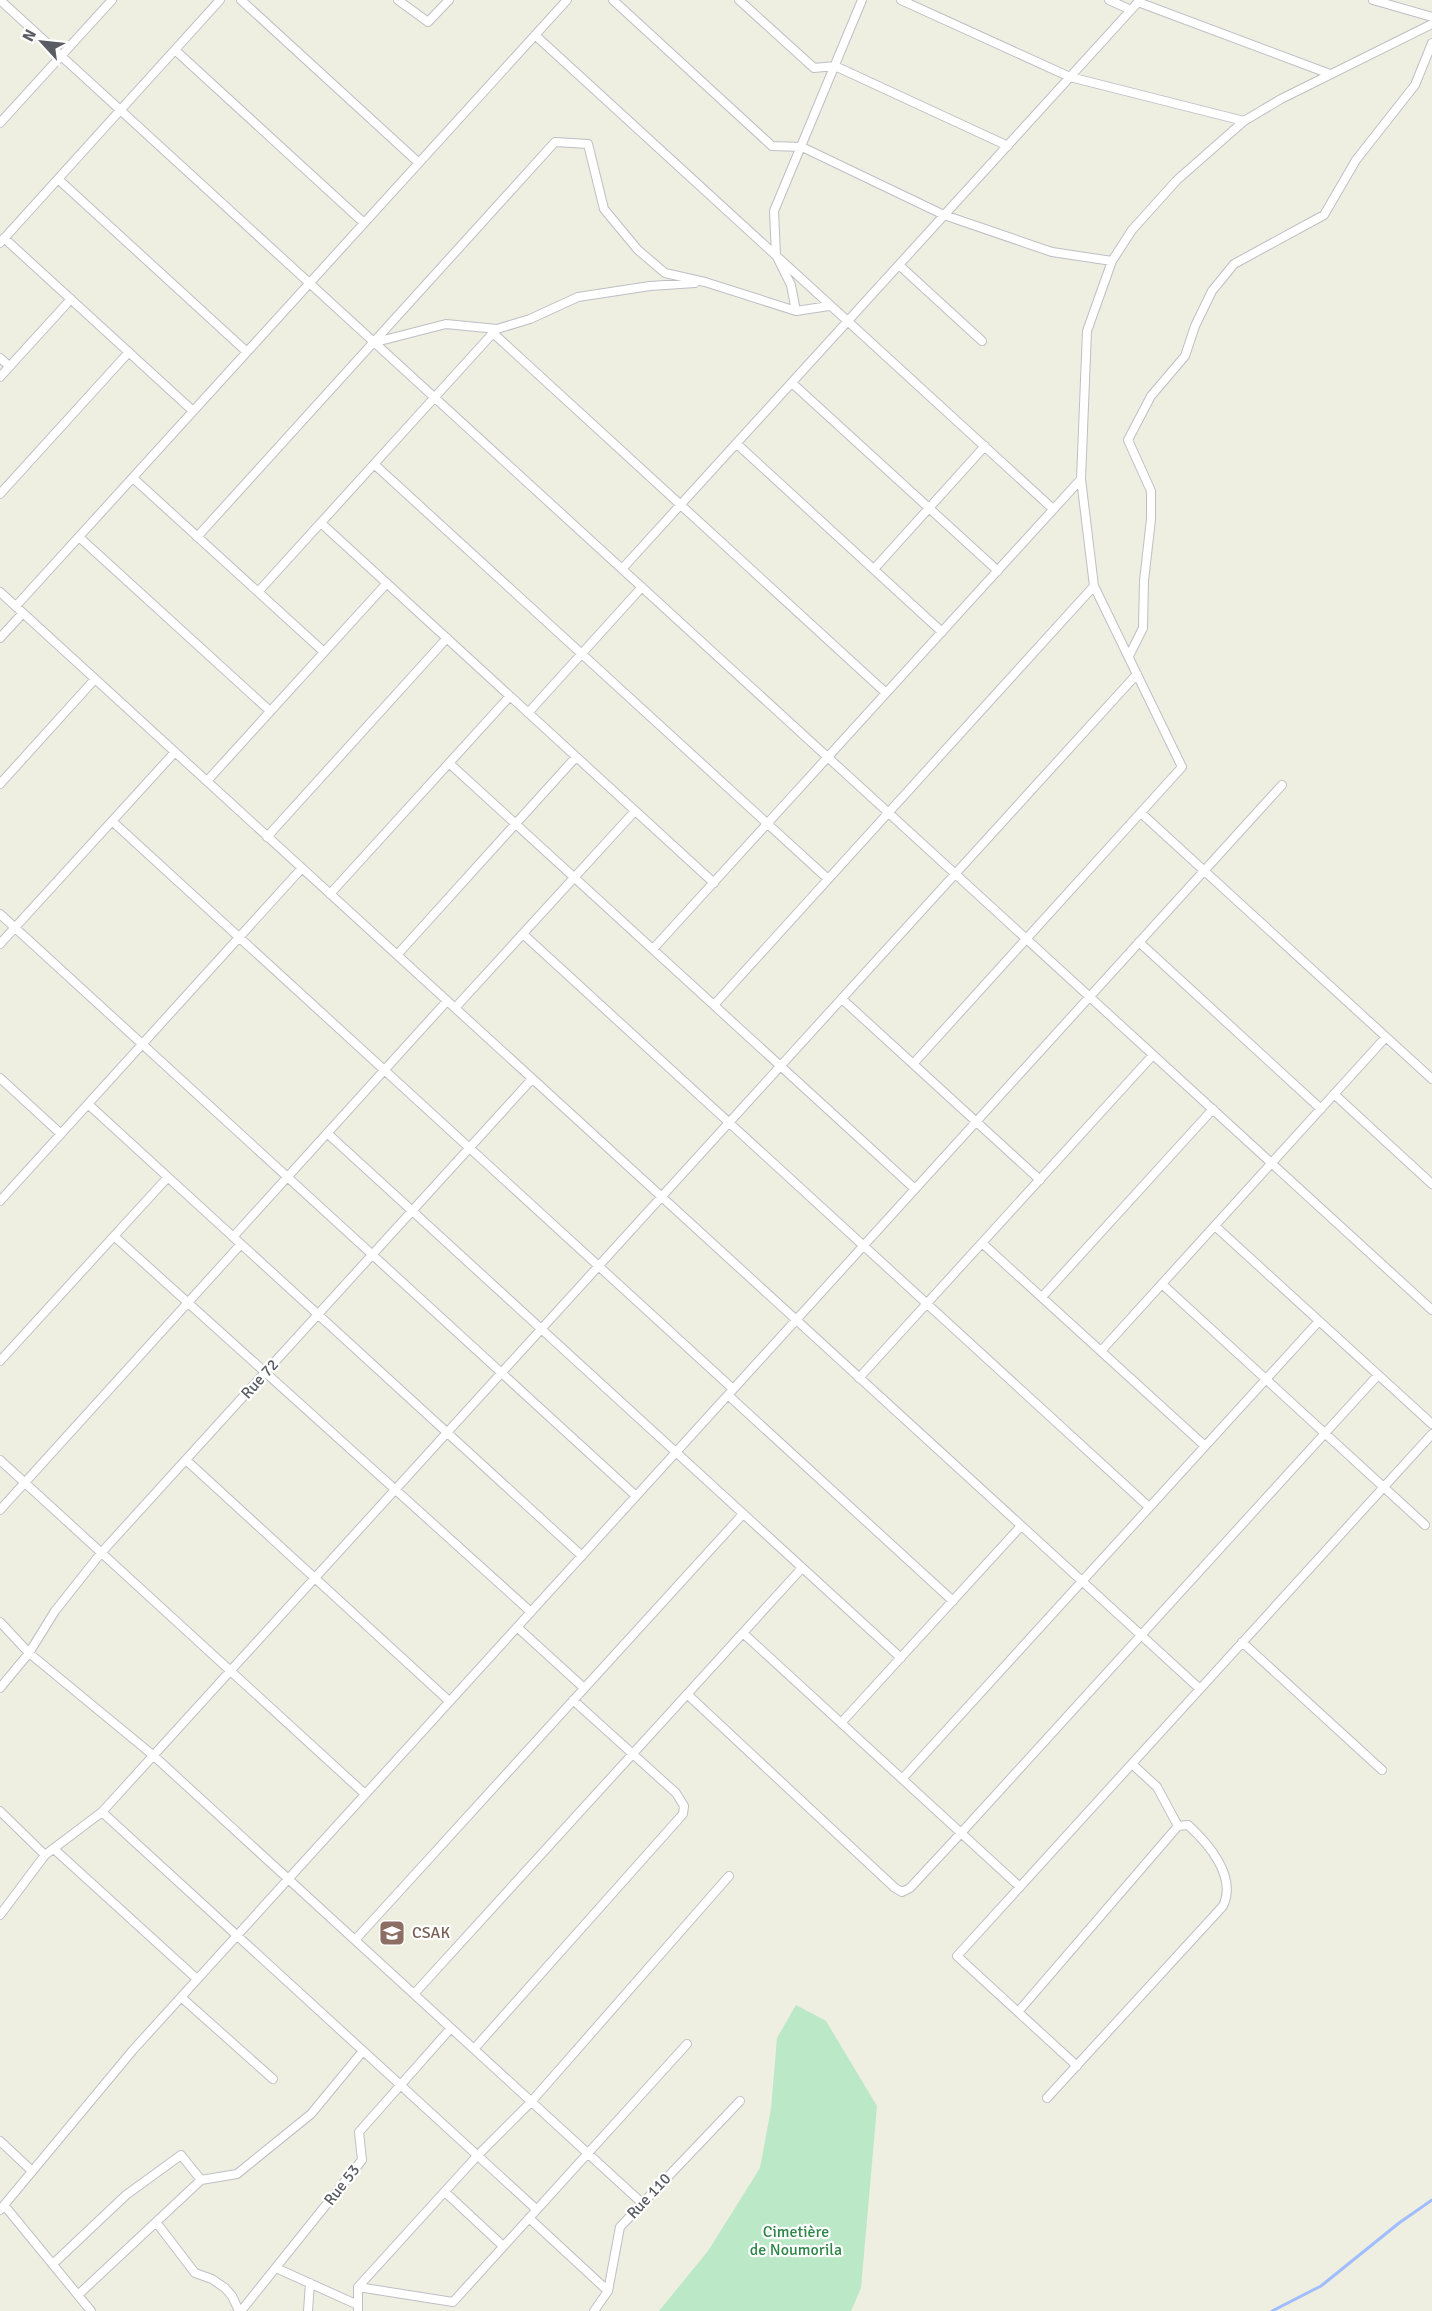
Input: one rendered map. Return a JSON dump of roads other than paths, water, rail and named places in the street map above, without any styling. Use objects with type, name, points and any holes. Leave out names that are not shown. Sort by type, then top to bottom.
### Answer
[{"type":"street","points":[[0,0],[1432,1310]]},
{"type":"street","points":[[0,123],[112,0]]},
{"type":"street","points":[[193,411],[2,240],[220,0]]},
{"type":"street","points":[[241,0],[419,163]]},
{"type":"street","points":[[398,0],[428,22],[449,0]]},
{"type":"street","points":[[0,638],[19,610],[79,537],[567,0]]},
{"type":"street","points":[[613,0],[772,146],[802,147],[944,215],[1052,252],[1112,261]]},
{"type":"street","points":[[739,0],[814,68],[835,66],[1008,146]]},
{"type":"street","points":[[796,311],[791,285],[776,255],[774,211],[862,0]]},
{"type":"street","points":[[902,0],[1070,77],[1244,121]]},
{"type":"street","points":[[1109,0],[1131,10]]},
{"type":"street","points":[[1373,0],[1432,17]]},
{"type":"street","points":[[622,569],[1139,1],[1330,74]]},
{"type":"street","points":[[913,1064],[1182,767],[1094,586],[1081,478],[1087,331],[1112,261],[1132,230],[1178,180],[1244,121],[1281,99],[1432,24]]},
{"type":"street","points":[[535,35],[1053,509]]},
{"type":"street","points":[[1129,656],[1143,628],[1151,491],[1128,440],[1151,396],[1185,356],[1195,326],[1212,291],[1234,264],[1324,215],[1356,160],[1415,85],[1432,43]]},
{"type":"street","points":[[175,50],[364,223]]},
{"type":"street","points":[[197,537],[555,142],[588,144],[604,208],[639,250],[665,273],[705,282],[796,311],[829,306]]},
{"type":"street","points":[[58,179],[247,352]]},
{"type":"street","points":[[899,265],[982,341]]},
{"type":"street","points":[[374,342],[446,324],[496,329],[530,319],[578,297],[650,286],[705,282]]},
{"type":"street","points":[[0,376],[70,299]]},
{"type":"street","points":[[258,592],[493,333],[886,693]]},
{"type":"street","points":[[0,494],[129,352]]},
{"type":"street","points":[[0,358],[9,366]]},
{"type":"street","points":[[792,383],[998,571]]},
{"type":"street","points":[[737,444],[942,632]]},
{"type":"street","points":[[874,569],[985,446]]},
{"type":"street","points":[[374,464],[828,879]]},
{"type":"street","points":[[133,478],[324,652]]},
{"type":"street","points":[[653,950],[1081,478]]},
{"type":"street","points":[[321,523],[714,883]]},
{"type":"street","points":[[79,537],[270,711]]},
{"type":"street","points":[[207,781],[387,583]]},
{"type":"street","points":[[714,1005],[1094,586]]},
{"type":"street","points":[[528,713],[642,587]]},
{"type":"street","points":[[0,592],[1200,1689]]},
{"type":"street","points":[[267,837],[447,639]]},
{"type":"street","points":[[0,1915],[45,1856],[102,1812],[154,1756],[1137,674]]},
{"type":"street","points":[[0,784],[95,679]]},
{"type":"street","points":[[330,894],[510,696]]},
{"type":"street","points":[[0,944],[175,752]]},
{"type":"street","points":[[397,955],[576,757]]},
{"type":"street","points":[[449,763],[915,1189]]},
{"type":"street","points":[[91,2311],[2,2207],[133,2050],[1282,785]]},
{"type":"street","points":[[455,1008],[635,810]]},
{"type":"street","points":[[1141,813],[1432,1079]]},
{"type":"street","points":[[112,821],[599,1266],[953,1601]]},
{"type":"street","points":[[0,1201],[302,868]]},
{"type":"street","points":[[0,914],[636,1496]]},
{"type":"street","points":[[523,934],[1149,1507]]},
{"type":"street","points":[[1139,942],[1321,1109]]},
{"type":"street","points":[[842,999],[1040,1180]]},
{"type":"street","points":[[233,1237],[447,1001]]},
{"type":"street","points":[[1101,1351],[1386,1037]]},
{"type":"street","points":[[859,1378],[1153,1055]]},
{"type":"street","points":[[0,1078],[61,1134]]},
{"type":"street","name":"Rue 72","points":[[0,1688],[29,1653],[55,1611],[102,1553],[532,1079]]},
{"type":"street","points":[[1334,1094],[1432,1184]]},
{"type":"street","points":[[88,1104],[582,1556]]},
{"type":"street","points":[[1042,1297],[1213,1109]]},
{"type":"street","points":[[327,1133],[901,1658]]},
{"type":"street","points":[[0,1361],[168,1177]]},
{"type":"street","points":[[1215,1226],[1432,1424]]},
{"type":"street","points":[[114,1236],[531,1612]]},
{"type":"street","points":[[982,1242],[1205,1446]]},
{"type":"street","points":[[0,1510],[242,1244]]},
{"type":"street","points":[[1162,1284],[1425,1525]]},
{"type":"street","points":[[902,1779],[1318,1321]]},
{"type":"street","points":[[687,1694],[902,1892],[910,1888],[961,1833],[1377,1375]]},
{"type":"street","points":[[1077,2066],[957,1956],[1432,1434]]},
{"type":"street","points":[[0,1460],[365,1794]]},
{"type":"street","points":[[186,1460],[449,1701]]},
{"type":"street","points":[[355,1941],[743,1514]]},
{"type":"street","points":[[842,1723],[1021,1526]]},
{"type":"street","points":[[414,1994],[802,1568]]},
{"type":"street","points":[[0,1622],[29,1653],[154,1756],[642,2203]]},
{"type":"street","points":[[517,1627],[584,1688]]},
{"type":"street","points":[[743,1633],[1020,1887]]},
{"type":"street","points":[[1242,1642],[1382,1770]]},
{"type":"street","points":[[474,2049],[682,1814],[684,1806],[676,1793],[573,1700]]},
{"type":"street","points":[[1132,1764],[1157,1787],[1178,1826]]},
{"type":"street","points":[[0,1811],[45,1856]]},
{"type":"street","points":[[102,1812],[536,2209]]},
{"type":"street","points":[[1018,2012],[1178,1826],[1188,1825],[1202,1838],[1225,1875],[1228,1897],[1224,1906],[1047,2098]]},
{"type":"street","points":[[54,1849],[197,1979]]},
{"type":"street","points":[[276,2268],[358,2308],[358,2287],[477,2156],[531,2102],[729,1876]]},
{"type":"street","points":[[181,1997],[273,2079]]},
{"type":"street","name":"Rue 53","points":[[240,2311],[362,2160],[359,2132],[451,2028]]},
{"type":"street","points":[[358,2287],[453,2302],[687,2044]]},
{"type":"street","points":[[78,2295],[201,2180],[237,2174],[311,2114],[363,2051]]},
{"type":"street","name":"Rue 110","points":[[594,2311],[608,2291],[620,2227],[740,2101]]},
{"type":"street","points":[[0,2141],[32,2171]]},
{"type":"street","points":[[53,2264],[126,2195],[181,2155],[201,2180]]},
{"type":"street","points":[[445,2192],[504,2246]]},
{"type":"street","points":[[529,2218],[608,2291]]},
{"type":"street","points":[[156,2222],[195,2272],[212,2279],[225,2288],[240,2311]]},
{"type":"street","points":[[308,2311],[310,2283]]},
{"type":"waterway","points":[[1272,2311],[1321,2286],[1399,2223],[1432,2200]]},
{"type":"place","name":"CSAK","points":[[392,1933]]},
{"type":"park label","name":"Cimetière de Noumorila","points":[[796,2241]]}]
